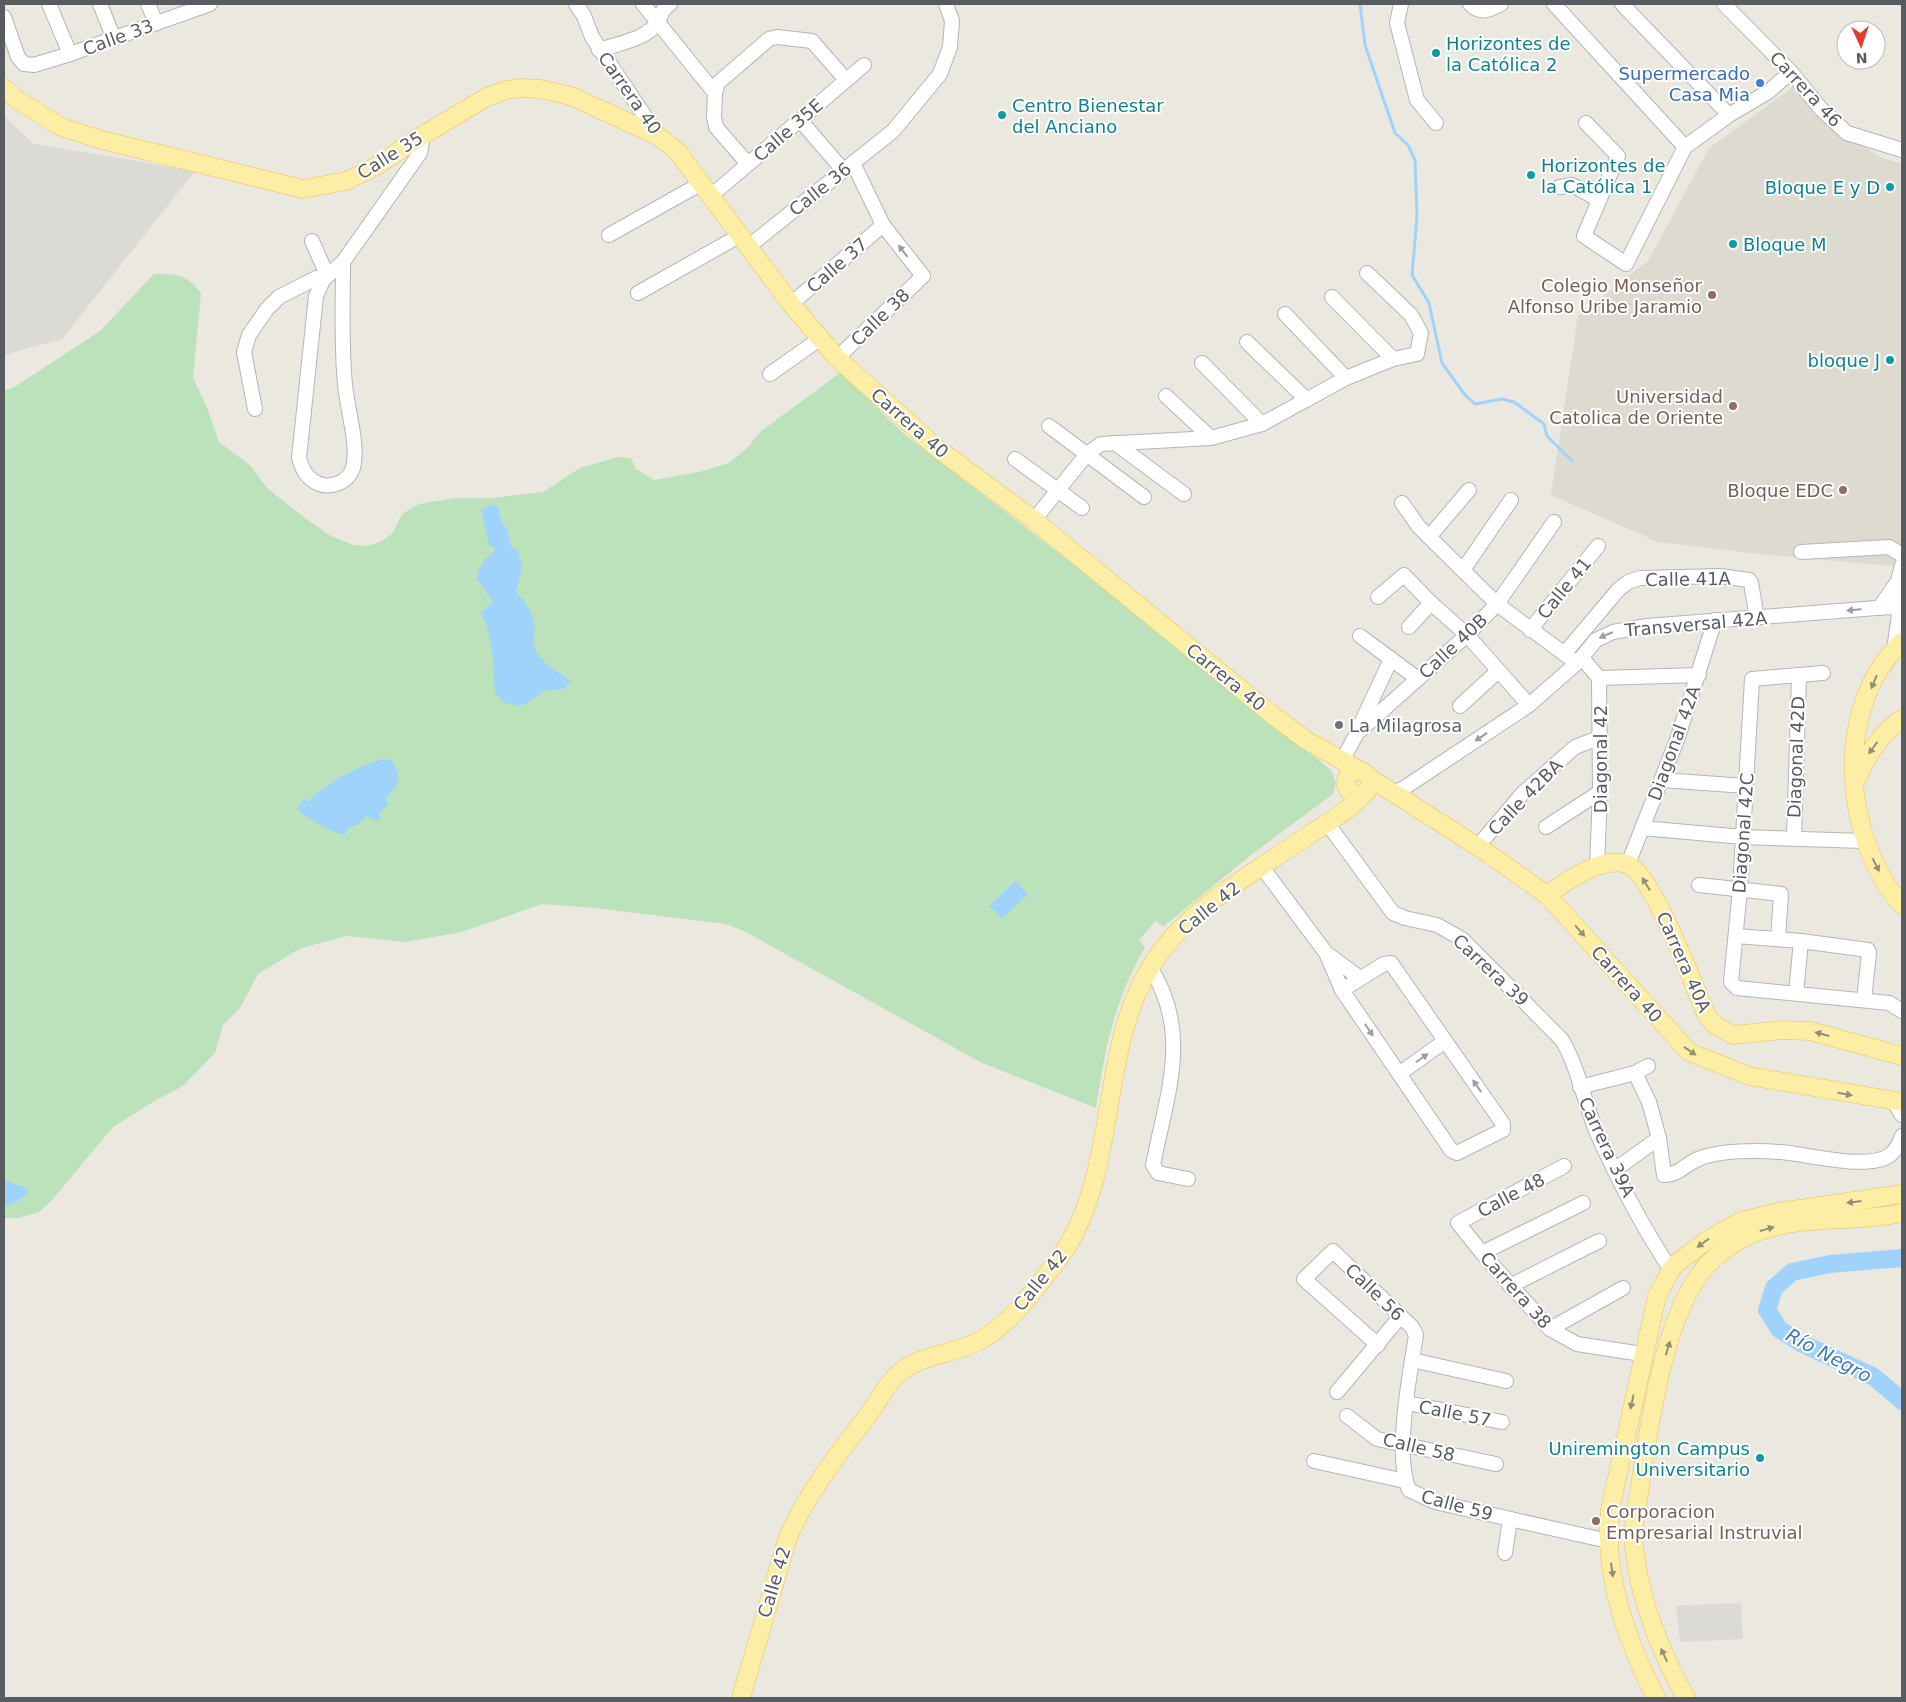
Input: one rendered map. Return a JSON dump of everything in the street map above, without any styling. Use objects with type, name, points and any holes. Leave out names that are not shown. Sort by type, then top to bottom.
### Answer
[{"type":"main road","name":"Calle 35","points":[[4,88],[16,99],[61,127],[102,140],[303,189],[346,181],[373,168],[423,135],[488,97],[506,90],[522,88],[540,89],[571,96],[658,136]]},
{"type":"main road","name":"Carrera 40","points":[[658,136],[677,151],[791,304],[837,358],[937,448],[1034,520],[1275,718],[1338,759],[1359,783]]},
{"type":"main road","points":[[1898,646],[1876,676],[1858,722],[1855,741],[1855,785],[1864,841],[1877,869],[1902,905]]},
{"type":"main road","points":[[1855,785],[1864,761],[1876,744],[1894,724],[1902,719]]},
{"type":"main road","points":[[1329,822],[1359,783],[1389,791]]},
{"type":"main road","name":"Carrera 40","points":[[1389,791],[1478,846],[1547,896],[1689,1052],[1749,1076],[1900,1107]]},
{"type":"main road","name":"Calle 42","points":[[741,1698],[756,1641],[787,1540],[796,1518],[818,1482],[896,1375],[917,1362],[977,1342],[994,1332],[1033,1291],[1065,1251],[1088,1196],[1124,1035],[1140,984],[1150,966],[1170,939],[1222,894],[1329,822]]},
{"type":"main road","points":[[1547,896],[1597,866],[1619,863],[1628,864]]},
{"type":"main road","name":"Carrera 40A","points":[[1628,864],[1639,873],[1656,900],[1707,1016],[1715,1025],[1733,1035],[1782,1030],[1810,1031],[1902,1056]]},
{"type":"main road","points":[[1656,1698],[1633,1648],[1622,1614],[1614,1585],[1608,1541],[1610,1510],[1652,1310],[1671,1270],[1689,1253],[1727,1227],[1749,1218],[1902,1194]]},
{"type":"main road","points":[[1686,1698],[1659,1644],[1643,1596],[1634,1556],[1633,1531],[1664,1360],[1685,1300],[1699,1274],[1711,1262],[1742,1240],[1762,1230],[1818,1219],[1902,1213]]},
{"type":"street","points":[[49,4],[70,54]]},
{"type":"street","points":[[100,4],[114,39]]},
{"type":"street","points":[[148,4],[156,24]]},
{"type":"street","name":"Calle 33","points":[[4,17],[18,57],[24,64],[34,65],[156,24],[190,7],[210,4]]},
{"type":"street","name":"Carrera 40","points":[[576,4],[600,50],[658,136]]},
{"type":"street","points":[[643,4],[715,92]]},
{"type":"street","points":[[600,50],[644,33],[658,23],[661,10],[670,4]]},
{"type":"street","name":"Calle 36","points":[[743,241],[848,167],[893,130],[940,74],[950,47],[952,21],[946,4]]},
{"type":"street","points":[[1401,4],[1396,23],[1417,100],[1436,124]]},
{"type":"street","points":[[1470,4],[1485,11],[1501,4]]},
{"type":"street","points":[[1554,4],[1685,147]]},
{"type":"street","points":[[1622,4],[1729,115]]},
{"type":"street","name":"Carrera 46","points":[[1724,4],[1791,72],[1821,108],[1847,133],[1902,150]]},
{"type":"street","points":[[748,164],[716,127],[714,117],[715,92],[718,83],[769,39],[778,37],[812,41],[846,80]]},
{"type":"street","name":"Calle 35E","points":[[609,235],[707,189],[748,164],[864,65]]},
{"type":"street","points":[[1586,123],[1618,156],[1584,236],[1626,264],[1685,147],[1729,115],[1768,92],[1791,72]]},
{"type":"street","points":[[800,120],[848,167],[883,225]]},
{"type":"street","points":[[343,262],[344,369],[355,454],[352,470],[345,480],[333,485],[316,482],[302,471],[299,458],[316,296],[325,277],[343,262],[420,153],[423,135]]},
{"type":"street","points":[[1560,187],[1572,185],[1599,200]]},
{"type":"street","name":"Calle 38","points":[[837,358],[923,276],[883,225]]},
{"type":"street","name":"Calle 37","points":[[791,304],[883,225]]},
{"type":"street","points":[[312,241],[325,277]]},
{"type":"street","points":[[638,293],[743,241]]},
{"type":"street","points":[[1034,520],[1086,454],[1101,444],[1211,438],[1262,424],[1346,378],[1393,359],[1417,354],[1421,333],[1411,315],[1367,273]]},
{"type":"street","points":[[255,409],[244,352],[249,335],[267,309],[279,297],[316,278],[325,277]]},
{"type":"street","points":[[1332,297],[1393,359]]},
{"type":"street","points":[[1285,314],[1346,378]]},
{"type":"street","points":[[770,374],[821,338]]},
{"type":"street","points":[[1247,342],[1307,400]]},
{"type":"street","points":[[1202,363],[1262,424]]},
{"type":"street","points":[[1166,396],[1211,438]]},
{"type":"street","points":[[1049,426],[1144,497]]},
{"type":"street","points":[[1115,443],[1184,494]]},
{"type":"street","points":[[1015,459],[1082,508]]},
{"type":"street","points":[[1429,537],[1469,490]]},
{"type":"street","points":[[1463,570],[1512,500]]},
{"type":"street","points":[[1402,503],[1429,537],[1497,604],[1564,654],[1579,661],[1599,678],[1698,675]]},
{"type":"street","name":"Calle 40B","points":[[1338,759],[1357,733],[1467,635],[1497,604],[1554,522]]},
{"type":"street","name":"Calle 41","points":[[1530,630],[1598,546]]},
{"type":"street","points":[[1801,552],[1889,547],[1902,555]]},
{"type":"street","points":[[1898,646],[1901,609],[1898,581],[1902,565]]},
{"type":"street","points":[[1378,597],[1404,575],[1431,603],[1467,635],[1529,705]]},
{"type":"street","name":"Calle 41A","points":[[1628,582],[1652,577],[1720,576],[1749,580],[1757,618]]},
{"type":"street","points":[[1879,608],[1898,581]]},
{"type":"street","name":"Transversal 42A","points":[[1564,654],[1619,589],[1628,582]]},
{"type":"street","points":[[1409,627],[1431,603]]},
{"type":"street","name":"Transversal 42A","points":[[1389,791],[1404,788],[1529,705],[1579,661],[1596,640],[1613,632],[1647,626],[1715,620],[1879,608],[1901,609]]},
{"type":"street","name":"Diagonal 42A","points":[[1628,864],[1662,780],[1715,620]]},
{"type":"street","points":[[1360,636],[1418,679]]},
{"type":"street","points":[[1357,733],[1391,658]]},
{"type":"street","points":[[1460,706],[1498,671]]},
{"type":"street","points":[[1799,676],[1823,673]]},
{"type":"street","name":"Diagonal 42C","points":[[1796,993],[1732,986],[1731,982],[1740,889],[1752,679],[1799,676]]},
{"type":"street","name":"Diagonal 42D","points":[[1794,838],[1799,676]]},
{"type":"street","name":"Diagonal 42","points":[[1597,866],[1601,737],[1599,678]]},
{"type":"street","name":"Calle 42BA","points":[[1478,846],[1523,793],[1567,754],[1575,747],[1601,737]]},
{"type":"street","points":[[1662,780],[1746,786]]},
{"type":"street","points":[[1546,828],[1600,792]]},
{"type":"street","name":"Carrera 39","points":[[1329,822],[1393,912],[1405,918],[1437,925],[1462,939],[1547,1024]]},
{"type":"street","points":[[1642,828],[1743,837],[1864,841]]},
{"type":"street","points":[[1262,867],[1326,953],[1342,990],[1453,1152],[1457,1153],[1503,1130],[1504,1126],[1391,963],[1387,963],[1342,990]]},
{"type":"street","points":[[1699,885],[1781,894],[1778,939]]},
{"type":"street","points":[[1736,936],[1801,941],[1868,950],[1870,954],[1864,1000]]},
{"type":"street","points":[[1801,941],[1796,993],[1889,1003],[1902,1011]]},
{"type":"street","points":[[1326,953],[1360,978]]},
{"type":"street","points":[[1150,966],[1164,988],[1171,1011],[1175,1053],[1153,1165],[1158,1173],[1188,1180]]},
{"type":"street","name":"Carrera 39A","points":[[1547,1024],[1562,1040],[1571,1056],[1597,1133],[1652,1241],[1671,1270]]},
{"type":"street","points":[[1399,1074],[1445,1041]]},
{"type":"street","points":[[1580,1087],[1635,1073],[1648,1066]]},
{"type":"street","points":[[1635,1073],[1649,1102],[1659,1138],[1664,1175],[1670,1176],[1698,1159],[1728,1153],[1780,1152],[1861,1162],[1877,1160],[1890,1156],[1897,1148],[1902,1136]]},
{"type":"street","points":[[1616,1169],[1659,1138]]},
{"type":"street","name":"Calle 48","points":[[1458,1223],[1564,1166]]},
{"type":"street","points":[[1482,1253],[1583,1202]]},
{"type":"street","name":"Carrera 38","points":[[1458,1223],[1510,1286],[1550,1329],[1577,1344],[1642,1354]]},
{"type":"street","points":[[1510,1286],[1599,1241]]},
{"type":"street","name":"Calle 56","points":[[1378,1344],[1304,1279],[1333,1251],[1400,1317],[1412,1326],[1416,1334],[1412,1360]]},
{"type":"street","points":[[1550,1329],[1623,1288]]},
{"type":"street","points":[[1337,1392],[1400,1317]]},
{"type":"street","points":[[1405,1481],[1403,1445],[1412,1360],[1506,1381]]},
{"type":"street","name":"Calle 57","points":[[1407,1404],[1502,1422]]},
{"type":"street","name":"Calle 58","points":[[1347,1416],[1377,1439],[1496,1464]]},
{"type":"street","name":"Calle 59","points":[[1314,1461],[1405,1481],[1409,1490],[1420,1497],[1608,1541]]},
{"type":"street","points":[[1505,1553],[1510,1519]]},
{"type":"shaded area","name":"Universidad Catolica de Oriente","points":[[1793,87],[1835,130],[1880,157],[1902,164],[1902,567],[1759,554],[1658,542],[1551,495],[1578,316],[1648,261],[1709,148]]},
{"type":"shaded area","points":[[4,116],[34,144],[195,171],[62,339],[4,355]]},
{"type":"shaded area","points":[[1741,1603],[1743,1639],[1680,1642],[1676,1606]]},
{"type":"green space","points":[[154,274],[180,276],[191,282],[201,293],[193,378],[206,405],[219,442],[251,466],[267,488],[305,518],[331,536],[354,545],[367,546],[380,542],[392,534],[402,514],[419,504],[455,498],[491,498],[543,492],[580,468],[618,457],[631,458],[635,468],[654,480],[699,472],[729,463],[747,448],[760,432],[841,372],[903,433],[1073,564],[1331,770],[1336,783],[1333,794],[1251,855],[1163,927],[1156,921],[1139,940],[1145,948],[1134,967],[1112,1025],[1096,1108],[982,1063],[744,931],[726,924],[594,908],[542,904],[462,932],[405,942],[347,936],[301,948],[258,974],[240,1008],[223,1025],[215,1053],[183,1086],[156,1100],[113,1127],[52,1200],[39,1212],[18,1218],[4,1218],[4,391],[16,386],[100,331]]},
{"type":"water","points":[[492,505],[498,506],[501,521],[508,530],[511,547],[517,550],[520,556],[522,566],[516,592],[522,598],[533,618],[535,649],[548,665],[571,681],[564,689],[544,691],[528,703],[518,706],[505,703],[495,693],[490,639],[484,619],[480,613],[493,602],[477,579],[483,562],[496,550],[489,545],[481,509]]},
{"type":"water","points":[[384,759],[392,760],[398,780],[395,788],[386,798],[388,806],[379,812],[381,818],[377,821],[366,816],[357,825],[349,827],[344,835],[318,824],[297,809],[303,799],[310,802],[312,797],[328,785],[356,769]]},
{"type":"water","points":[[1015,881],[1028,894],[1002,919],[989,906]]},
{"type":"water","points":[[4,1180],[26,1188],[28,1192],[19,1201],[4,1206]]},
{"type":"waterway","points":[[1360,4],[1365,45],[1395,133],[1408,145],[1415,160],[1417,216],[1412,275],[1429,303],[1442,363],[1465,395],[1475,404],[1502,399],[1514,402],[1544,424],[1547,436],[1572,461]]},
{"type":"waterway","name":"Río Negro","points":[[1902,1258],[1830,1264],[1792,1272],[1774,1288],[1767,1310],[1779,1329],[1801,1343],[1874,1377],[1902,1401]]},
{"type":"place","name":"Horizontes de la Católica 2","points":[[1436,53]]},
{"type":"place","name":"Supermercado Casa Mia","points":[[1760,83]]},
{"type":"place","name":"Centro Bienestar del Anciano","points":[[1002,115]]},
{"type":"place","name":"Horizontes de la Católica 1","points":[[1531,175]]},
{"type":"place","name":"Bloque E y D","points":[[1890,187]]},
{"type":"place","name":"Bloque M","points":[[1733,244]]},
{"type":"place","name":"Colegio Monseñor Alfonso Uribe Jaramio","points":[[1712,295]]},
{"type":"place","name":"bloque J","points":[[1890,360]]},
{"type":"place","name":"Universidad Catolica de Oriente","points":[[1733,406]]},
{"type":"place","name":"Bloque EDC","points":[[1843,490]]},
{"type":"place","name":"La Milagrosa","points":[[1339,725]]},
{"type":"place","name":"Uniremington Campus Universitario","points":[[1760,1458]]},
{"type":"place","name":"Corporacion Empresarial Instruvial","points":[[1596,1521]]}]
